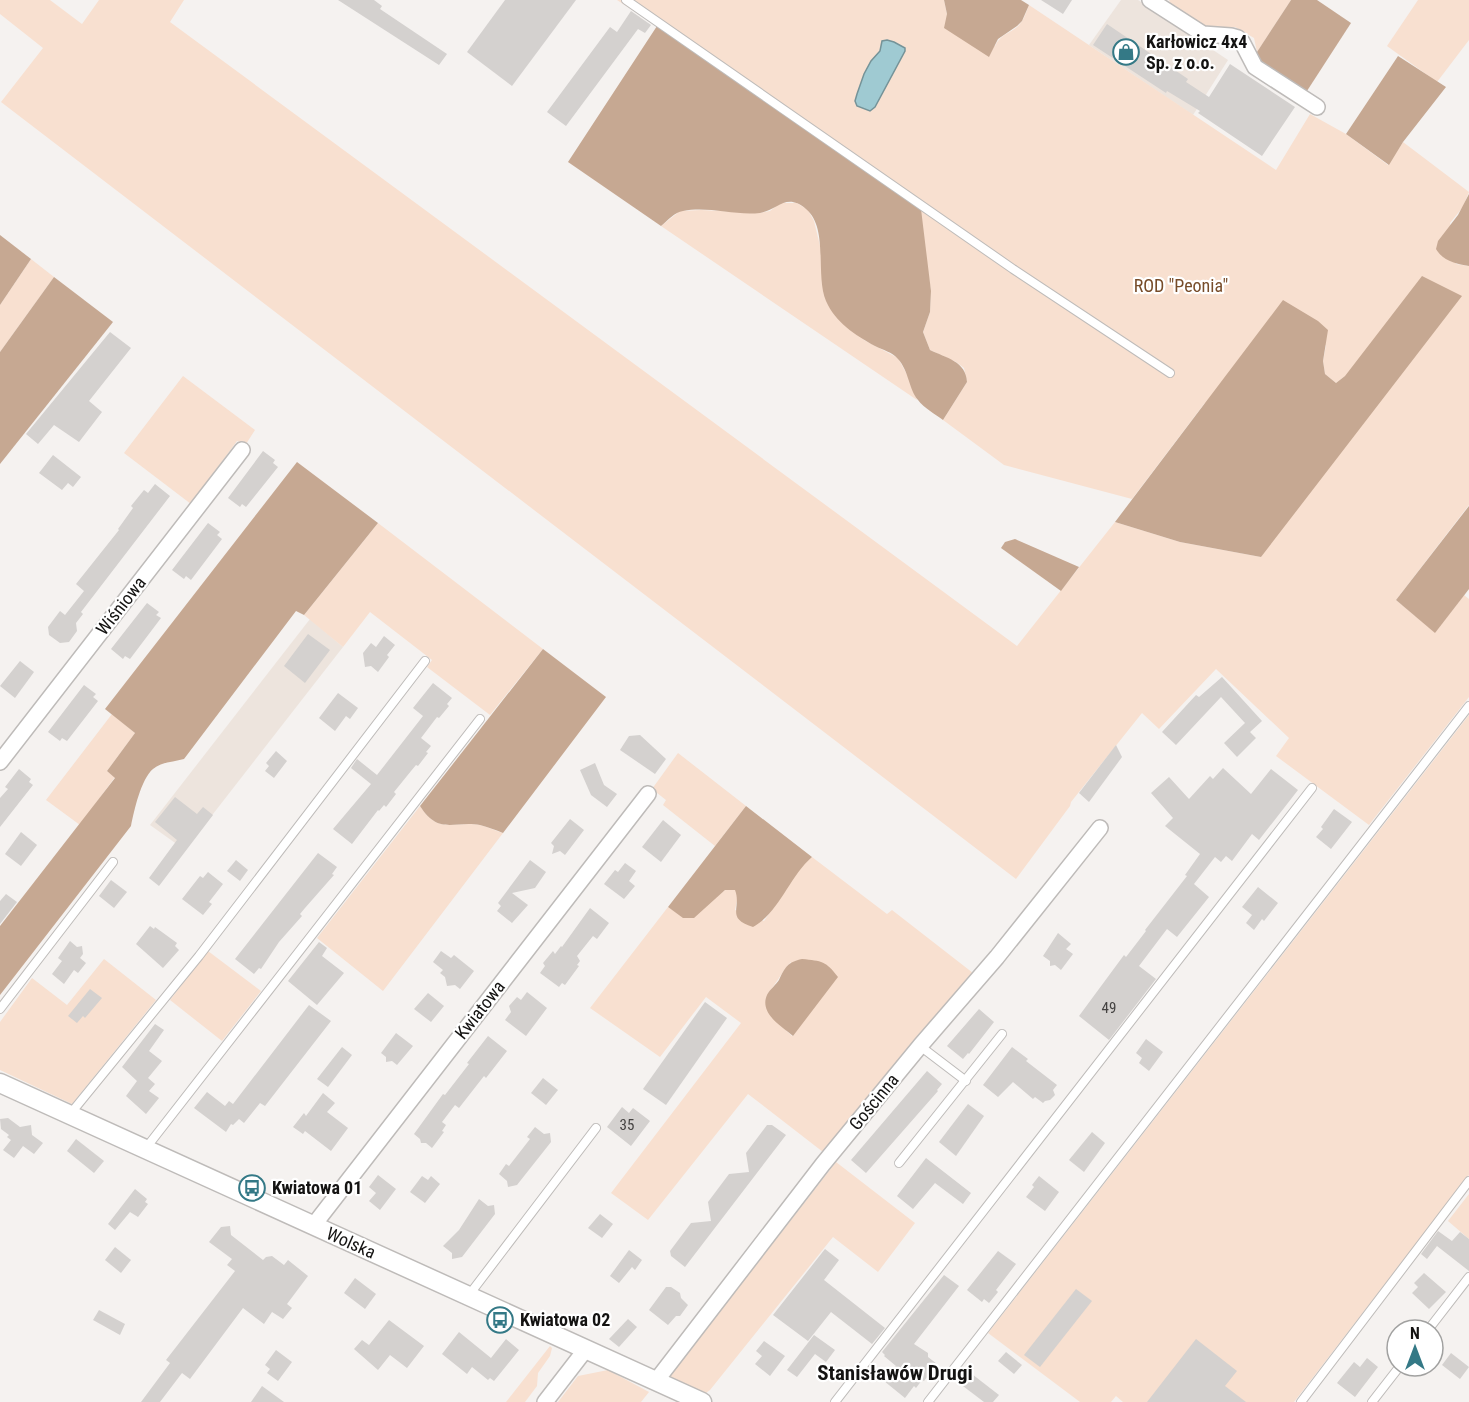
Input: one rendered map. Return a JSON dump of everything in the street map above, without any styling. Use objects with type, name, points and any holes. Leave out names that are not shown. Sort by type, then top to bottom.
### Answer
[{"type":"street","points":[[1150,0],[1203,34],[1238,38],[1256,67],[1317,107]]},
{"type":"street","name":"Wiśniowa","points":[[0,762],[242,450]]},
{"type":"street","name":"Kwiatowa","points":[[313,1226],[648,794]]},
{"type":"street","name":"Gościnna","points":[[656,1381],[823,1164],[920,1046],[998,957],[1100,828]]},
{"type":"street","name":"Wolska","points":[[0,1083],[702,1402]]},
{"type":"street","points":[[546,1402],[586,1349]]},
{"type":"lane","points":[[626,0],[1013,269],[1170,373]]},
{"type":"lane","points":[[70,1115],[199,956],[425,661]]},
{"type":"lane","points":[[928,1402],[1469,706]]},
{"type":"lane","points":[[145,1149],[480,718]]},
{"type":"lane","points":[[835,1402],[1312,788]]},
{"type":"lane","points":[[0,1009],[113,862]]},
{"type":"lane","points":[[899,1163],[1002,1034]]},
{"type":"lane","points":[[920,1046],[966,1081]]},
{"type":"lane","points":[[468,1296],[596,1128]]},
{"type":"lane","points":[[1301,1402],[1469,1181]]},
{"type":"lane","points":[[1437,1318],[1469,1276]]},
{"type":"lane","points":[[1372,1402],[1391,1378]]},
{"type":"shaded area","points":[[944,0],[1021,0],[1029,5],[1022,21],[998,39],[989,57],[944,28],[947,14]]},
{"type":"shaded area","points":[[1121,0],[1138,0],[1228,60],[1193,115],[1089,45]]},
{"type":"shaded area","points":[[1291,0],[1317,0],[1351,23],[1305,94],[1259,64],[1257,52]]},
{"type":"shaded area","points":[[657,26],[921,209],[931,291],[930,312],[923,332],[930,350],[959,365],[966,375],[967,382],[943,420],[918,400],[902,364],[896,357],[853,332],[840,322],[830,309],[821,278],[820,240],[817,228],[813,217],[799,204],[787,202],[760,213],[751,214],[702,210],[683,211],[661,226],[568,162]]},
{"type":"shaded area","points":[[1398,56],[1446,87],[1403,142],[1389,165],[1346,134]]},
{"type":"shaded area","points":[[1469,194],[1469,266],[1446,259],[1436,249],[1438,241],[1458,215]]},
{"type":"shaded area","points":[[0,235],[31,259],[0,305]]},
{"type":"shaded area","points":[[1422,276],[1462,296],[1261,557],[1180,542],[1115,522],[1283,300],[1318,321],[1328,330],[1323,361],[1325,374],[1336,383],[1345,376]]},
{"type":"shaded area","points":[[54,277],[113,322],[0,464],[0,352]]},
{"type":"shaded area","points":[[297,462],[378,523],[304,615],[296,611],[184,759],[167,762],[153,769],[145,780],[131,826],[0,995],[0,926],[115,778],[107,771],[135,733],[105,709]]},
{"type":"shaded area","points":[[1469,506],[1469,589],[1435,633],[1396,600]]},
{"type":"shaded area","points":[[1015,539],[1079,567],[1061,591],[1001,548],[1005,542]]},
{"type":"shaded area","points":[[310,619],[343,647],[185,850],[150,825]]},
{"type":"shaded area","points":[[543,649],[606,697],[503,833],[480,825],[448,825],[434,821],[420,806]]},
{"type":"shaded area","points":[[746,806],[812,857],[797,874],[770,913],[753,927],[744,924],[737,916],[735,890],[725,890],[694,918],[683,918],[668,907]]},
{"type":"shaded area","points":[[802,959],[823,963],[838,977],[793,1036],[772,1018],[765,1002],[768,993],[788,966]]},
{"type":"green space","name":"ROD \"Peonia\"","points":[[0,0],[50,0],[82,24],[99,0],[184,0],[170,22],[1017,646],[1115,522],[1180,542],[1261,557],[1345,376],[1336,383],[1325,374],[1323,361],[1326,345],[1204,404],[1132,499],[1004,465],[943,420],[967,382],[964,368],[930,350],[923,332],[930,312],[931,291],[928,272],[657,26],[617,0],[944,0],[947,14],[995,46],[1002,37],[1019,25],[1029,5],[1276,170],[1310,114],[1346,134],[1388,165],[1403,142],[1469,192],[1463,207],[1450,223],[1456,264],[1469,266],[1469,505],[1396,600],[1435,632],[1464,595],[1469,599],[1469,697],[1369,825],[1276,756],[1289,738],[1216,669],[1159,729],[1142,713],[1071,802],[1016,879],[1,102],[43,48],[0,14]]},
{"type":"green space","points":[[1169,0],[1291,0],[1257,52],[1254,38],[1235,27],[1209,32],[1171,5]]},
{"type":"green space","points":[[1418,0],[1469,0],[1469,40],[1437,82],[1387,46]]},
{"type":"green space","points":[[780,203],[797,203],[808,210],[814,221],[821,250],[823,284],[864,340],[898,358],[910,380],[917,400],[661,226],[680,211],[760,213],[770,211]]},
{"type":"green space","points":[[31,259],[54,277],[0,352],[0,305]]},
{"type":"green space","points":[[183,376],[255,430],[246,444],[237,441],[191,504],[124,453]]},
{"type":"green space","points":[[378,523],[543,649],[490,715],[427,667],[432,660],[370,612],[343,647],[304,615]]},
{"type":"green space","points":[[112,714],[135,733],[107,771],[115,777],[80,825],[46,800]]},
{"type":"green space","points":[[1469,715],[1469,1175],[1294,1402],[1123,1402],[1116,1396],[1111,1402],[1080,1402],[988,1333]]},
{"type":"green space","points":[[678,753],[746,806],[715,846],[663,805],[666,800],[652,789]]},
{"type":"green space","points":[[420,806],[434,821],[441,824],[480,825],[503,833],[383,991],[317,938]]},
{"type":"green space","points":[[812,857],[887,914],[892,910],[973,973],[823,1152],[748,1094],[648,1220],[611,1193],[741,1023],[706,997],[660,1057],[590,1008],[668,907],[683,917],[725,890],[736,890],[738,896],[735,910],[764,921],[801,866]],"holes":[[[791,962],[793,1036],[774,1019],[768,993]]]},
{"type":"green space","points":[[208,951],[261,991],[222,1041],[170,1000]]},
{"type":"green space","points":[[104,959],[156,1000],[72,1104],[0,1070],[0,1022],[32,978],[67,1005]]},
{"type":"green space","points":[[836,1162],[915,1223],[878,1272],[833,1237],[710,1390],[706,1393],[670,1378],[672,1373]]},
{"type":"green space","points":[[1469,1194],[1469,1239],[1448,1221]]},
{"type":"green space","points":[[550,1346],[552,1348],[550,1356],[538,1373],[537,1386],[525,1402],[506,1402]]},
{"type":"green space","points":[[608,1370],[649,1392],[641,1402],[558,1402],[578,1376]]},
{"type":"water","points":[[887,40],[905,48],[905,51],[875,107],[870,111],[857,106],[855,101],[864,74],[880,51],[882,41]]},
{"type":"building","points":[[338,0],[374,0],[382,6],[380,9],[447,54],[439,65]]},
{"type":"building","points":[[505,0],[576,0],[512,86],[467,52]]},
{"type":"building","points":[[1041,0],[1072,0],[1063,14]]},
{"type":"building","points":[[631,11],[651,25],[645,33],[638,29],[566,126],[547,112],[610,27],[617,32]]},
{"type":"building","points":[[1107,24],[1188,79],[1186,82],[1209,97],[1230,64],[1295,107],[1262,156],[1198,113],[1200,111],[1167,91],[1166,93],[1093,45]]},
{"type":"building","points":[[110,332],[131,348],[89,401],[102,412],[79,442],[54,425],[38,444],[26,434]]},
{"type":"building","points":[[263,451],[275,460],[273,463],[278,467],[246,507],[242,504],[240,507],[228,498]]},
{"type":"building","points":[[53,455],[81,477],[73,487],[68,483],[62,490],[39,473]]},
{"type":"building","points":[[155,484],[170,496],[81,612],[83,614],[76,623],[77,631],[69,642],[60,643],[49,635],[48,627],[60,611],[65,615],[84,591],[76,584],[119,530],[133,508],[131,506],[144,490],[148,493]]},
{"type":"building","points":[[208,523],[220,532],[217,535],[222,539],[191,580],[186,576],[184,579],[172,570]]},
{"type":"building","points":[[147,603],[159,612],[156,615],[161,618],[130,659],[125,656],[123,659],[111,649]]},
{"type":"building","points":[[308,634],[330,650],[305,683],[284,666]]},
{"type":"building","points":[[384,636],[395,645],[378,672],[371,666],[365,667],[363,653],[371,643],[376,647]]},
{"type":"building","points":[[20,661],[34,672],[15,698],[0,686]]},
{"type":"building","points":[[1222,677],[1262,721],[1250,732],[1256,738],[1237,757],[1224,743],[1245,723],[1221,697],[1176,745],[1162,732],[1196,695],[1199,697]]},
{"type":"building","points":[[433,683],[452,698],[447,704],[449,706],[421,738],[431,746],[426,752],[428,753],[394,792],[396,794],[386,807],[384,805],[378,810],[352,844],[333,829],[371,784],[351,768],[357,759],[377,775],[423,716],[413,708]]},
{"type":"building","points":[[84,685],[96,694],[93,697],[98,701],[67,741],[62,738],[60,741],[48,732]]},
{"type":"building","points":[[338,693],[358,708],[350,719],[346,716],[335,731],[319,718]]},
{"type":"building","points":[[640,735],[666,759],[655,774],[620,750],[629,736]]},
{"type":"building","points":[[1116,745],[1122,757],[1089,802],[1079,793]]},
{"type":"building","points":[[276,751],[287,761],[274,778],[265,771],[269,766],[266,763]]},
{"type":"building","points":[[595,763],[604,785],[617,794],[607,807],[591,795],[580,770]]},
{"type":"building","points":[[1223,768],[1251,794],[1271,769],[1298,790],[1259,840],[1252,834],[1232,861],[1226,856],[1221,862],[1215,857],[1194,884],[1209,897],[1177,937],[1167,929],[1139,966],[1156,979],[1109,1040],[1079,1016],[1124,955],[1126,957],[1146,931],[1187,876],[1185,875],[1200,854],[1165,826],[1173,818],[1151,793],[1169,777],[1189,799],[1210,776],[1213,779]]},
{"type":"building","points":[[19,769],[31,779],[29,782],[33,785],[0,827],[0,798],[8,789],[5,787]]},
{"type":"building","points":[[175,797],[197,814],[203,807],[213,815],[159,886],[149,878],[177,840],[155,822]]},
{"type":"building","points":[[1334,809],[1352,822],[1331,849],[1316,837]]},
{"type":"building","points":[[570,819],[584,830],[565,855],[560,851],[552,854],[554,846],[551,843]]},
{"type":"building","points":[[663,820],[681,835],[661,862],[642,847]]},
{"type":"building","points":[[21,832],[37,845],[21,866],[5,854]]},
{"type":"building","points":[[318,853],[337,867],[332,874],[334,875],[300,914],[302,916],[279,942],[261,969],[259,968],[254,974],[235,959]]},
{"type":"building","points":[[236,860],[248,870],[240,881],[227,871]]},
{"type":"building","points":[[530,860],[546,872],[535,888],[512,893],[528,905],[512,923],[497,911],[501,906],[498,903]]},
{"type":"building","points":[[625,863],[636,871],[629,881],[635,886],[624,899],[604,884],[615,870],[618,872]]},
{"type":"building","points":[[208,872],[223,884],[209,902],[212,904],[203,915],[182,899],[200,876],[203,878]]},
{"type":"building","points":[[111,880],[127,892],[114,908],[99,896]]},
{"type":"building","points":[[1258,887],[1278,903],[1254,930],[1246,923],[1252,915],[1242,907]]},
{"type":"building","points":[[6,894],[17,902],[0,924],[0,901]]},
{"type":"building","points":[[590,908],[609,923],[597,939],[593,936],[577,956],[580,961],[577,965],[579,966],[565,985],[562,983],[559,987],[540,973],[545,966],[543,963],[553,951],[555,954],[562,947]]},
{"type":"building","points":[[150,926],[154,929],[155,927],[177,943],[175,946],[179,950],[163,968],[136,944]]},
{"type":"building","points":[[1058,933],[1071,944],[1066,949],[1073,954],[1061,970],[1055,965],[1050,966],[1050,961],[1043,956]]},
{"type":"building","points":[[70,941],[77,947],[82,946],[83,954],[80,958],[86,963],[78,973],[74,970],[64,984],[52,974],[62,961],[58,958]]},
{"type":"building","points":[[319,942],[327,948],[322,956],[344,973],[317,1005],[288,981]]},
{"type":"building","points":[[441,951],[451,958],[454,955],[474,971],[460,989],[455,985],[447,986],[445,977],[440,973],[443,970],[433,962]]},
{"type":"building","points":[[90,989],[102,998],[85,1018],[83,1016],[77,1023],[68,1016]]},
{"type":"building","points":[[527,992],[547,1008],[526,1036],[505,1020],[511,1012],[509,1006],[517,997],[521,1000]]},
{"type":"building","points":[[428,993],[444,1006],[431,1022],[414,1009]]},
{"type":"building","points":[[705,1002],[727,1018],[666,1105],[643,1089]]},
{"type":"building","points":[[309,1005],[331,1021],[265,1106],[260,1103],[244,1123],[239,1119],[233,1125],[231,1124],[226,1132],[194,1108],[207,1092],[225,1106],[229,1101],[233,1104]]},
{"type":"building","points":[[979,1009],[994,1022],[963,1059],[947,1046]]},
{"type":"building","points":[[155,1024],[164,1030],[149,1051],[162,1061],[148,1078],[155,1084],[149,1091],[159,1098],[146,1114],[126,1096],[137,1081],[122,1067]]},
{"type":"building","points":[[396,1033],[413,1046],[397,1065],[392,1061],[386,1062],[386,1057],[381,1053]]},
{"type":"building","points":[[488,1036],[507,1051],[459,1108],[455,1105],[442,1122],[446,1125],[442,1131],[444,1132],[432,1148],[426,1143],[421,1143],[414,1134]]},
{"type":"building","points":[[1146,1039],[1163,1052],[1149,1071],[1139,1063],[1142,1058],[1136,1053]]},
{"type":"building","points":[[342,1047],[352,1055],[328,1087],[317,1079]]},
{"type":"building","points":[[1012,1047],[1057,1085],[1053,1090],[1055,1095],[1050,1100],[1043,1103],[1035,1097],[1033,1099],[1013,1082],[998,1097],[983,1085]]},
{"type":"building","points":[[927,1071],[942,1084],[938,1091],[866,1173],[851,1160]]},
{"type":"building","points":[[543,1078],[558,1090],[546,1105],[531,1093]]},
{"type":"building","points":[[323,1093],[335,1103],[327,1112],[348,1128],[331,1151],[305,1131],[303,1134],[293,1127],[304,1113],[306,1116]]},
{"type":"building","points":[[968,1104],[984,1116],[956,1156],[939,1142]]},
{"type":"building","points":[[622,1107],[629,1113],[633,1108],[650,1121],[631,1146],[607,1127]]},
{"type":"building","points":[[8,1118],[20,1127],[31,1125],[32,1135],[43,1143],[34,1154],[23,1146],[14,1158],[3,1150],[11,1140],[7,1137],[9,1135],[1,1129],[0,1119]]},
{"type":"building","points":[[767,1125],[772,1125],[786,1135],[685,1267],[671,1256],[670,1251],[691,1223],[711,1221],[708,1202],[729,1174],[749,1172],[746,1153]]},
{"type":"building","points":[[535,1127],[544,1134],[550,1133],[551,1142],[517,1185],[508,1187],[507,1181],[499,1174],[506,1164],[509,1166],[530,1139],[527,1137]]},
{"type":"building","points":[[1092,1132],[1105,1143],[1084,1172],[1069,1160]]},
{"type":"building","points":[[76,1139],[104,1161],[94,1173],[67,1151]]},
{"type":"building","points":[[926,1158],[971,1193],[963,1204],[935,1183],[913,1209],[897,1196]]},
{"type":"building","points":[[378,1175],[396,1189],[380,1210],[369,1201],[376,1193],[369,1187]]},
{"type":"building","points":[[422,1176],[428,1180],[431,1176],[440,1184],[425,1203],[410,1192]]},
{"type":"building","points":[[1039,1176],[1059,1192],[1045,1211],[1026,1197]]},
{"type":"building","points":[[135,1189],[147,1199],[145,1202],[148,1204],[138,1217],[130,1212],[115,1230],[108,1224]]},
{"type":"building","points":[[479,1199],[488,1206],[494,1205],[495,1214],[462,1257],[452,1259],[452,1253],[443,1246],[459,1230]]},
{"type":"building","points":[[600,1214],[613,1224],[602,1238],[588,1228]]},
{"type":"building","points":[[230,1226],[231,1235],[263,1260],[272,1256],[284,1265],[288,1260],[308,1276],[287,1304],[292,1308],[283,1319],[272,1312],[264,1324],[243,1308],[190,1379],[182,1373],[160,1402],[141,1402],[170,1363],[166,1360],[235,1271],[227,1265],[232,1259],[209,1242],[221,1227]]},
{"type":"building","points":[[1438,1231],[1452,1241],[1460,1232],[1469,1239],[1469,1271],[1437,1246],[1427,1259],[1421,1254]]},
{"type":"building","points":[[115,1247],[131,1260],[121,1273],[105,1260]]},
{"type":"building","points":[[825,1249],[839,1260],[824,1280],[885,1328],[872,1344],[831,1312],[808,1341],[773,1315]]},
{"type":"building","points":[[629,1250],[642,1260],[635,1270],[632,1267],[619,1283],[610,1276]]},
{"type":"building","points":[[998,1251],[1016,1264],[989,1303],[984,1299],[982,1302],[967,1290]]},
{"type":"building","points":[[1424,1273],[1446,1292],[1429,1309],[1412,1293],[1418,1287],[1414,1283]]},
{"type":"building","points":[[944,1275],[959,1286],[914,1344],[928,1353],[928,1357],[937,1364],[924,1381],[922,1380],[916,1388],[914,1386],[905,1398],[884,1381],[896,1366],[882,1352]]},
{"type":"building","points":[[355,1278],[376,1294],[365,1309],[344,1293]]},
{"type":"building","points":[[666,1287],[671,1287],[680,1293],[681,1298],[688,1305],[680,1316],[676,1316],[668,1325],[649,1310]]},
{"type":"building","points":[[1076,1289],[1092,1301],[1040,1367],[1024,1355]]},
{"type":"building","points":[[99,1310],[125,1324],[120,1335],[93,1320]]},
{"type":"building","points":[[628,1319],[637,1327],[619,1347],[609,1339]]},
{"type":"building","points":[[389,1320],[424,1346],[407,1368],[390,1355],[378,1370],[354,1349],[362,1340],[369,1345]]},
{"type":"building","points":[[459,1332],[491,1358],[506,1339],[519,1350],[494,1381],[490,1378],[488,1380],[472,1367],[467,1374],[442,1354]]},
{"type":"building","points":[[814,1335],[835,1350],[826,1362],[815,1354],[797,1377],[787,1370]]},
{"type":"building","points":[[1196,1339],[1237,1371],[1225,1386],[1246,1402],[1147,1402]]},
{"type":"building","points":[[764,1341],[785,1356],[770,1376],[755,1364],[762,1356],[756,1351]]},
{"type":"building","points":[[276,1350],[292,1362],[278,1381],[267,1373],[270,1369],[265,1365]]},
{"type":"building","points":[[1006,1352],[1022,1365],[1014,1374],[998,1361]]},
{"type":"building","points":[[1451,1353],[1469,1367],[1460,1379],[1445,1367],[1445,1361]]},
{"type":"building","points":[[1367,1358],[1378,1367],[1355,1397],[1337,1383],[1354,1362],[1360,1367]]},
{"type":"building","points":[[968,1371],[999,1395],[993,1402],[984,1402],[959,1383]]},
{"type":"building","points":[[262,1386],[284,1402],[251,1402]]},
{"type":"place","name":"Karłowicz 4x4 Sp. z o.o.","points":[[1126,52]]},
{"type":"place","name":"Kwiatowa 01","points":[[252,1188]]},
{"type":"place","name":"Kwiatowa 02","points":[[500,1320]]},
{"type":"district","name":"Stanisławów Drugi","points":[[895,1373]]}]
